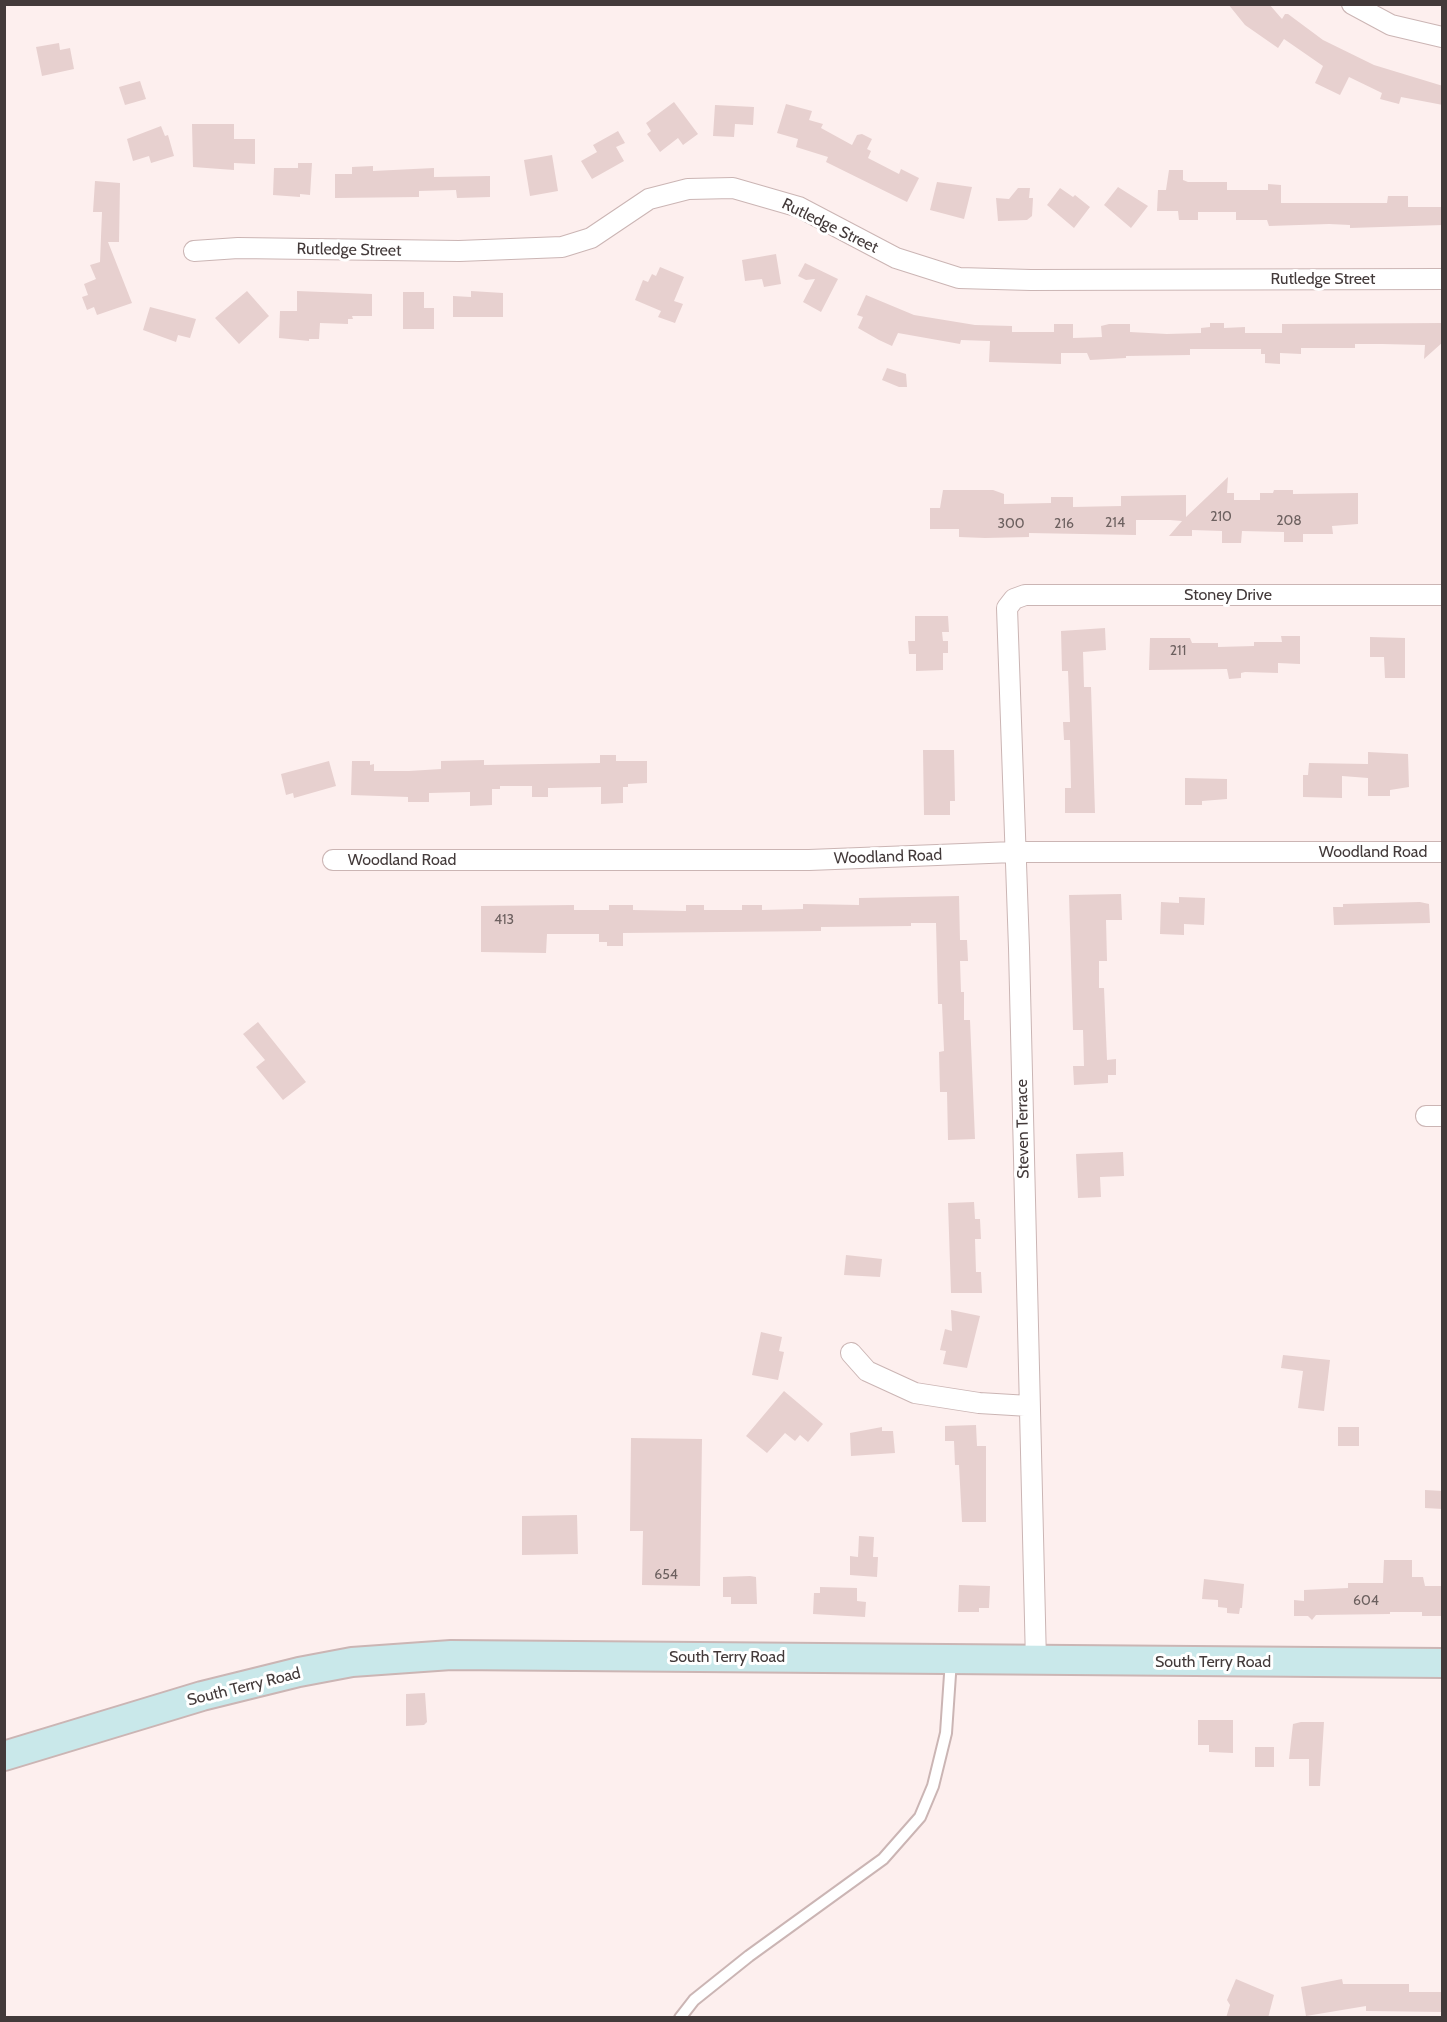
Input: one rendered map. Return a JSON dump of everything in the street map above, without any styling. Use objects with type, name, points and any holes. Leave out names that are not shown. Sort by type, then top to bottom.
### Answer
[{"type":"street","points":[[1352,4],[1391,25],[1443,37]]},
{"type":"street","name":"Rutledge Street","points":[[194,251],[238,248],[459,251],[562,247],[591,238],[649,199],[688,189],[733,188],[799,207],[896,258],[959,278],[1031,280],[1443,279]]},
{"type":"street","name":"Stoney Drive","points":[[1014,599],[1025,595],[1443,595]]},
{"type":"street","name":"Steven Terrace","points":[[1014,599],[1007,608],[1019,948],[1036,1662]]},
{"type":"street","name":"Woodland Road","points":[[333,860],[809,860],[1014,852],[1443,852]]},
{"type":"street","points":[[851,1353],[867,1371],[915,1393],[979,1403],[1029,1406]]},
{"type":"street","name":"South Terry Road","points":[[14,1753],[202,1696],[299,1672],[352,1662],[451,1655],[1036,1662],[1443,1663]]},
{"type":"lane","points":[[680,2018],[694,2000],[748,1956],[883,1859],[920,1817],[933,1786],[946,1733],[951,1660]]},
{"type":"building","points":[[1228,4],[1269,4],[1282,19],[1285,14],[1288,14],[1323,40],[1374,65],[1443,86],[1443,105],[1401,97],[1399,104],[1380,99],[1382,93],[1349,77],[1340,95],[1315,83],[1323,66],[1284,39],[1278,48],[1245,25]]},
{"type":"building","points":[[59,43],[60,50],[70,48],[74,69],[42,76],[36,47]]},
{"type":"building","points":[[140,81],[146,99],[125,105],[119,87]]},
{"type":"building","points":[[674,102],[698,134],[683,145],[678,138],[660,152],[647,134],[651,131],[646,123]]},
{"type":"building","points":[[786,104],[812,111],[809,120],[823,124],[821,128],[852,145],[857,135],[862,134],[872,139],[867,149],[871,151],[868,158],[899,174],[901,169],[919,178],[907,202],[826,162],[828,157],[796,147],[798,139],[777,133]]},
{"type":"building","points":[[715,105],[754,107],[753,125],[735,124],[734,137],[713,136]]},
{"type":"building","points":[[192,124],[234,124],[234,139],[255,139],[255,164],[234,163],[234,170],[193,167]]},
{"type":"building","points":[[161,126],[165,136],[168,135],[174,156],[151,163],[149,156],[133,161],[127,139]]},
{"type":"building","points":[[618,131],[625,143],[616,147],[624,161],[592,179],[581,161],[597,152],[593,145]]},
{"type":"building","points":[[552,155],[558,191],[530,196],[524,160]]},
{"type":"building","points":[[298,163],[312,163],[310,195],[300,194],[300,197],[273,195],[274,168],[298,168]]},
{"type":"building","points":[[373,166],[373,171],[434,168],[434,177],[490,176],[490,197],[457,198],[456,190],[419,191],[419,197],[335,198],[335,174],[352,174],[352,167]]},
{"type":"building","points":[[1169,170],[1183,170],[1183,180],[1188,182],[1227,182],[1227,190],[1268,190],[1268,184],[1281,185],[1281,203],[1387,203],[1388,196],[1408,196],[1408,207],[1443,207],[1443,225],[1350,228],[1350,225],[1329,224],[1269,226],[1267,220],[1236,220],[1236,212],[1198,212],[1198,220],[1179,220],[1178,211],[1157,211],[1158,190],[1166,190]]},
{"type":"building","points":[[95,181],[120,183],[119,242],[108,242],[132,303],[97,315],[94,307],[87,310],[82,297],[88,295],[84,284],[96,279],[90,265],[100,262],[102,212],[93,212]]},
{"type":"building","points":[[937,182],[972,187],[964,219],[930,210]]},
{"type":"building","points":[[1118,187],[1148,206],[1131,228],[1104,205]]},
{"type":"building","points":[[1018,188],[1030,188],[1029,198],[1033,198],[1032,216],[1027,220],[998,221],[996,198],[1009,199]]},
{"type":"building","points":[[1060,188],[1073,197],[1075,195],[1090,207],[1074,228],[1047,205]]},
{"type":"building","points":[[776,254],[781,284],[764,287],[762,279],[745,281],[742,260]]},
{"type":"building","points":[[805,263],[838,279],[821,312],[803,302],[815,279],[806,280],[798,276]]},
{"type":"building","points":[[660,267],[684,277],[674,301],[683,304],[675,323],[658,317],[661,311],[635,300],[643,280],[648,282],[652,274],[656,276]]},
{"type":"building","points":[[247,291],[269,316],[239,344],[215,318]]},
{"type":"building","points":[[297,291],[372,294],[372,316],[352,316],[353,319],[348,319],[348,324],[320,323],[319,339],[309,339],[309,341],[279,338],[280,311],[297,311]]},
{"type":"building","points":[[471,291],[503,293],[503,317],[453,317],[453,296],[471,297]]},
{"type":"building","points":[[403,292],[424,292],[424,308],[434,308],[434,329],[403,329]]},
{"type":"building","points":[[866,295],[914,315],[975,325],[1012,326],[1012,332],[1054,332],[1054,324],[1073,324],[1073,338],[1102,337],[1101,326],[1109,324],[1130,324],[1130,332],[1167,334],[1201,333],[1201,328],[1210,327],[1210,323],[1224,323],[1224,328],[1245,327],[1245,333],[1282,333],[1282,324],[1443,323],[1443,342],[1424,359],[1425,345],[1355,344],[1355,348],[1301,348],[1301,354],[1280,353],[1280,364],[1265,363],[1265,354],[1261,354],[1261,349],[1190,349],[1190,355],[1126,356],[1126,358],[1090,360],[1087,353],[1061,353],[1061,364],[989,362],[990,341],[961,340],[960,344],[898,333],[892,346],[879,340],[858,328],[863,317],[857,315]]},
{"type":"building","points":[[150,307],[196,319],[190,338],[178,335],[176,342],[143,330]]},
{"type":"building","points":[[887,368],[906,374],[907,387],[899,387],[882,380]]},
{"type":"building","points":[[1228,477],[1227,493],[1234,493],[1234,500],[1260,500],[1260,493],[1273,493],[1274,490],[1293,490],[1293,494],[1358,493],[1358,524],[1332,526],[1333,534],[1303,534],[1303,542],[1284,542],[1284,532],[1242,531],[1241,543],[1222,543],[1222,531],[1192,530],[1192,536],[1169,536],[1182,521],[1170,520],[1136,520],[1136,535],[1029,533],[1029,537],[985,538],[959,537],[959,529],[930,529],[930,508],[940,508],[943,490],[993,490],[1004,494],[1004,504],[1051,503],[1051,497],[1073,497],[1073,507],[1121,506],[1121,496],[1186,495],[1186,517]]},
{"type":"building","points":[[915,616],[948,616],[949,632],[942,632],[943,641],[948,641],[948,653],[943,653],[943,670],[916,671],[916,654],[909,654],[908,641],[915,641]]},
{"type":"building","points":[[1105,628],[1106,650],[1083,652],[1084,687],[1091,687],[1095,813],[1065,813],[1065,788],[1071,788],[1070,740],[1064,740],[1063,722],[1070,722],[1068,671],[1062,671],[1061,631]]},
{"type":"building","points":[[1281,636],[1300,636],[1300,664],[1278,663],[1278,673],[1245,672],[1241,673],[1241,678],[1229,679],[1227,669],[1149,670],[1150,638],[1190,638],[1192,643],[1218,643],[1218,647],[1254,646],[1254,642],[1282,642]]},
{"type":"building","points":[[1370,637],[1405,638],[1405,678],[1385,678],[1384,657],[1370,657]]},
{"type":"building","points":[[923,750],[954,750],[955,801],[950,801],[950,815],[924,815]]},
{"type":"building","points":[[1368,752],[1408,754],[1409,787],[1390,790],[1390,796],[1368,796],[1368,778],[1342,776],[1342,798],[1303,797],[1303,775],[1308,775],[1309,763],[1368,764]]},
{"type":"building","points":[[600,755],[616,755],[616,761],[647,761],[647,783],[628,784],[628,787],[623,787],[623,803],[601,804],[601,787],[548,788],[548,797],[532,797],[532,786],[500,786],[500,789],[492,789],[492,805],[470,806],[470,792],[429,793],[429,802],[408,802],[408,797],[351,795],[352,761],[370,761],[370,765],[374,764],[374,771],[409,771],[441,769],[441,761],[484,760],[484,765],[600,763]]},
{"type":"building","points":[[329,761],[336,786],[294,798],[293,793],[286,795],[281,774]]},
{"type":"building","points":[[1185,778],[1227,779],[1227,799],[1202,801],[1202,805],[1185,805]]},
{"type":"building","points":[[1121,894],[1122,920],[1106,920],[1107,961],[1099,961],[1099,988],[1104,988],[1107,1060],[1116,1059],[1116,1075],[1108,1075],[1108,1083],[1074,1085],[1073,1066],[1084,1066],[1083,1030],[1073,1030],[1069,895]]},
{"type":"building","points":[[959,896],[960,940],[967,940],[968,961],[960,961],[961,992],[964,992],[964,1020],[970,1020],[975,1139],[948,1140],[947,1092],[940,1092],[939,1052],[944,1051],[942,1004],[938,1004],[936,923],[911,923],[911,926],[821,927],[821,931],[623,933],[623,946],[607,946],[607,942],[599,942],[599,934],[547,934],[546,953],[481,952],[481,906],[574,905],[574,910],[609,910],[609,905],[633,905],[633,910],[686,911],[686,905],[704,905],[704,910],[742,910],[742,905],[762,905],[762,910],[803,909],[803,904],[859,905],[859,898]]},
{"type":"building","points":[[1179,897],[1205,898],[1204,925],[1184,924],[1184,935],[1160,934],[1161,902],[1179,903]]},
{"type":"building","points":[[1420,902],[1429,904],[1430,923],[1334,925],[1333,907],[1343,907],[1343,904]]},
{"type":"building","points":[[258,1022],[306,1082],[283,1100],[256,1067],[265,1060],[243,1034]]},
{"type":"building","points":[[1123,1152],[1124,1176],[1100,1177],[1101,1197],[1078,1198],[1076,1154]]},
{"type":"building","points":[[974,1202],[975,1219],[980,1219],[981,1239],[975,1239],[976,1272],[981,1272],[982,1293],[951,1293],[948,1203]]},
{"type":"building","points":[[846,1255],[882,1259],[880,1277],[844,1275]]},
{"type":"building","points":[[951,1310],[980,1316],[967,1368],[943,1364],[946,1351],[940,1350],[945,1329],[952,1331]]},
{"type":"building","points":[[761,1332],[782,1337],[779,1351],[784,1352],[778,1380],[752,1375]]},
{"type":"building","points":[[1283,1355],[1330,1360],[1324,1411],[1298,1408],[1303,1371],[1281,1368]]},
{"type":"building","points":[[784,1391],[823,1424],[808,1442],[800,1435],[795,1441],[785,1433],[767,1453],[746,1436]]},
{"type":"building","points":[[976,1425],[977,1446],[986,1446],[986,1522],[962,1522],[959,1465],[955,1465],[954,1441],[945,1441],[945,1426]]},
{"type":"building","points":[[882,1427],[882,1431],[893,1431],[895,1453],[851,1456],[850,1433]]},
{"type":"building","points":[[1338,1427],[1359,1427],[1359,1446],[1338,1446]]},
{"type":"building","points":[[631,1438],[702,1439],[700,1586],[642,1585],[643,1531],[630,1531]]},
{"type":"building","points":[[1425,1490],[1443,1491],[1443,1509],[1425,1508]]},
{"type":"building","points":[[577,1515],[578,1554],[522,1555],[522,1516]]},
{"type":"building","points":[[859,1536],[874,1537],[873,1557],[878,1557],[877,1577],[850,1575],[850,1556],[858,1557]]},
{"type":"building","points":[[1384,1560],[1412,1560],[1412,1577],[1423,1577],[1425,1586],[1442,1586],[1442,1616],[1422,1616],[1422,1612],[1390,1612],[1390,1614],[1316,1615],[1312,1620],[1308,1616],[1294,1616],[1294,1600],[1304,1601],[1304,1590],[1348,1588],[1348,1583],[1383,1583]]},
{"type":"building","points":[[723,1577],[756,1577],[757,1604],[731,1604],[731,1597],[723,1597]]},
{"type":"building","points":[[1204,1579],[1244,1584],[1242,1608],[1239,1614],[1227,1613],[1227,1608],[1218,1607],[1218,1600],[1202,1599]]},
{"type":"building","points":[[959,1585],[990,1586],[989,1608],[979,1608],[979,1612],[958,1612]]},
{"type":"building","points":[[820,1587],[857,1588],[857,1601],[866,1602],[865,1617],[813,1614],[814,1593],[820,1593]]},
{"type":"building","points":[[425,1693],[427,1722],[424,1725],[406,1726],[406,1694]]},
{"type":"building","points":[[1198,1720],[1233,1720],[1233,1753],[1209,1752],[1209,1745],[1198,1745]]},
{"type":"building","points":[[1324,1722],[1320,1786],[1309,1786],[1309,1759],[1289,1759],[1293,1724]]},
{"type":"building","points":[[1255,1747],[1274,1747],[1274,1767],[1255,1767]]},
{"type":"building","points":[[1236,1979],[1274,1995],[1268,2018],[1226,2018],[1230,2005],[1227,2000]]},
{"type":"building","points":[[1342,1979],[1343,1984],[1409,1984],[1409,1992],[1443,1992],[1443,2012],[1366,2011],[1366,2006],[1306,2016],[1301,1987]]}]
